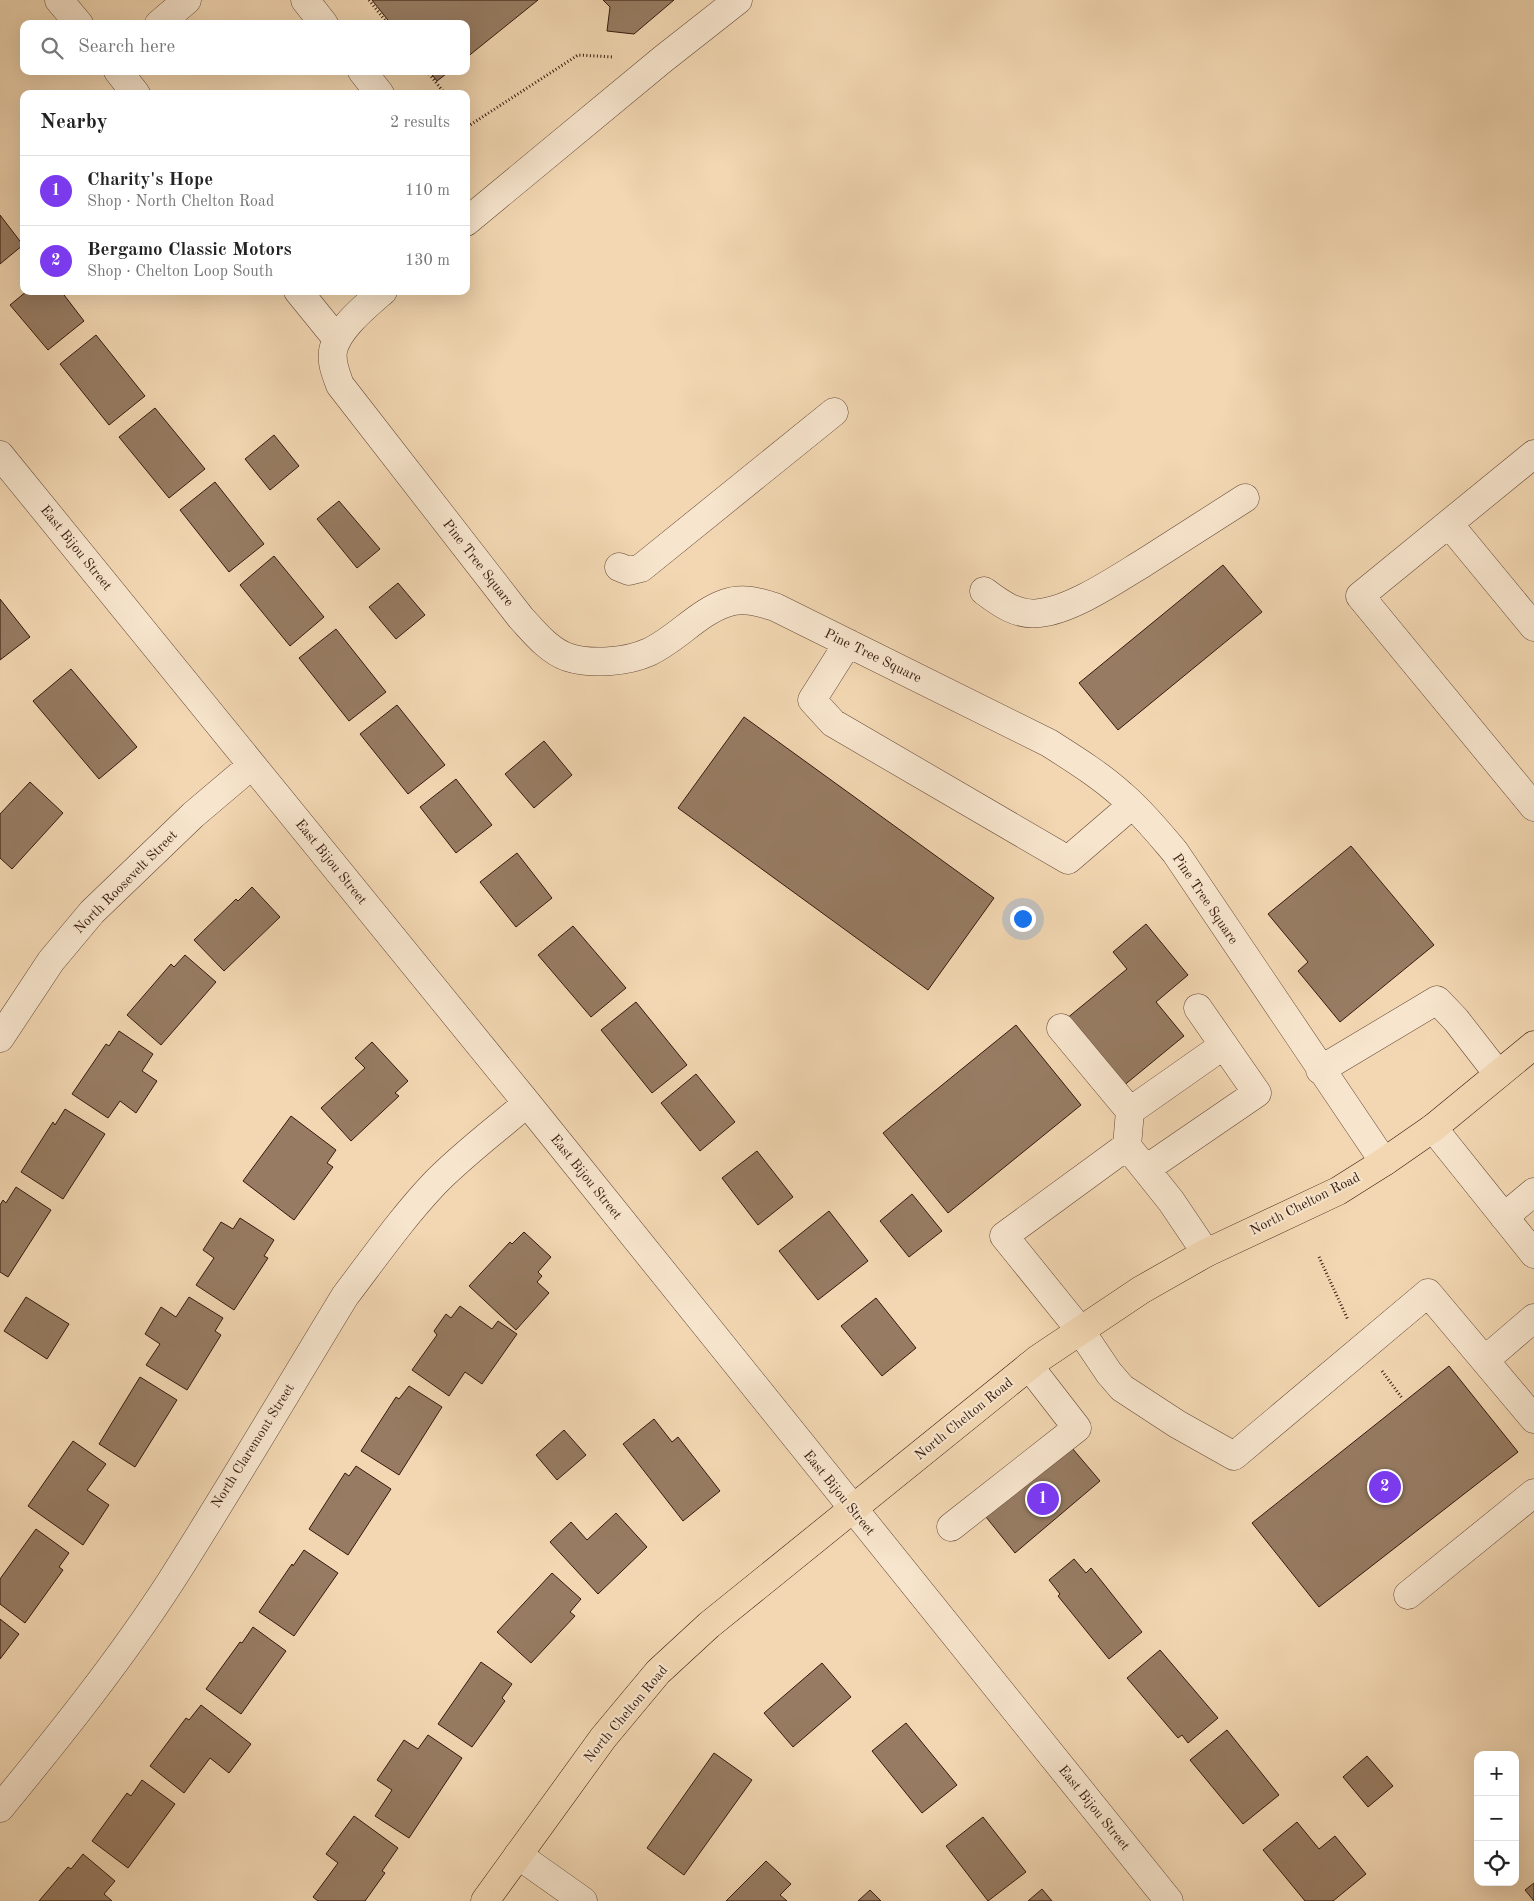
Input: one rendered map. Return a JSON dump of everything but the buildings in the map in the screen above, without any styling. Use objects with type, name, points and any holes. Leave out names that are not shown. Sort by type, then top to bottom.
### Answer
[{"type":"main road","name":"North Chelton Road","points":[[485,1901],[603,1738],[658,1672],[709,1625],[1029,1366],[1080,1330],[1142,1290],[1206,1253],[1338,1191],[1433,1128],[1534,1045]]},
{"type":"street","points":[[59,0],[76,20]]},
{"type":"street","points":[[164,20],[187,0]]},
{"type":"street","points":[[305,0],[321,20]]},
{"type":"street","points":[[470,212],[738,0]]},
{"type":"street","points":[[121,75],[133,90]]},
{"type":"street","points":[[365,75],[377,90]]},
{"type":"street","points":[[301,295],[337,339],[360,312],[379,295]]},
{"type":"street","name":"Pine Tree Square","points":[[337,339],[333,351],[334,367],[340,386],[352,403],[521,618],[543,641],[567,657],[593,661],[619,661],[650,652],[721,605],[727,602],[751,600],[775,607],[1049,743],[1086,767],[1123,795],[1150,822],[1175,852],[1320,1070],[1384,1162]]},
{"type":"street","points":[[619,567],[629,571],[641,568],[834,412]]},
{"type":"street","points":[[1534,454],[1360,596],[1534,807]]},
{"type":"street","name":"East Bijou Street","points":[[0,455],[527,1103],[1169,1901]]},
{"type":"street","points":[[984,591],[1002,604],[1020,612],[1039,613],[1066,605],[1101,590],[1245,498]]},
{"type":"street","points":[[1449,524],[1534,627]]},
{"type":"street","points":[[848,643],[812,700],[833,723],[1052,851],[1068,860],[1132,805]]},
{"type":"street","name":"North Roosevelt Street","points":[[0,1038],[51,961],[92,912],[193,815],[252,766]]},
{"type":"street","points":[[1320,1070],[1437,1000],[1456,1020],[1498,1074]]},
{"type":"street","points":[[1146,1169],[1257,1093],[1198,1008]]},
{"type":"street","points":[[1061,1028],[1130,1111],[1127,1146],[1171,1201],[1206,1253]]},
{"type":"street","points":[[1130,1111],[1224,1045]]},
{"type":"street","name":"North Claremont Street","points":[[0,1808],[51,1747],[170,1581],[346,1296],[377,1253],[407,1214],[435,1183],[527,1103]]},
{"type":"street","points":[[1433,1128],[1534,1254]]},
{"type":"street","points":[[1127,1146],[1004,1236],[1080,1330],[1122,1388],[1177,1424],[1234,1456],[1428,1293],[1534,1418]]},
{"type":"street","points":[[1504,1217],[1534,1192]]},
{"type":"street","points":[[1484,1360],[1534,1318]]},
{"type":"street","points":[[951,1528],[1077,1428],[1029,1366]]},
{"type":"street","points":[[1408,1595],[1534,1494]]},
{"type":"street","points":[[518,1855],[584,1901]]},
{"type":"path","points":[[369,0],[385,20]]},
{"type":"path","points":[[470,125],[578,55],[624,58]]},
{"type":"path","points":[[430,75],[442,90]]},
{"type":"place","name":"Bergamo Classic Motors","points":[[1385,1487]]},
{"type":"place","name":"Charity's Hope","points":[[1043,1499]]}]
